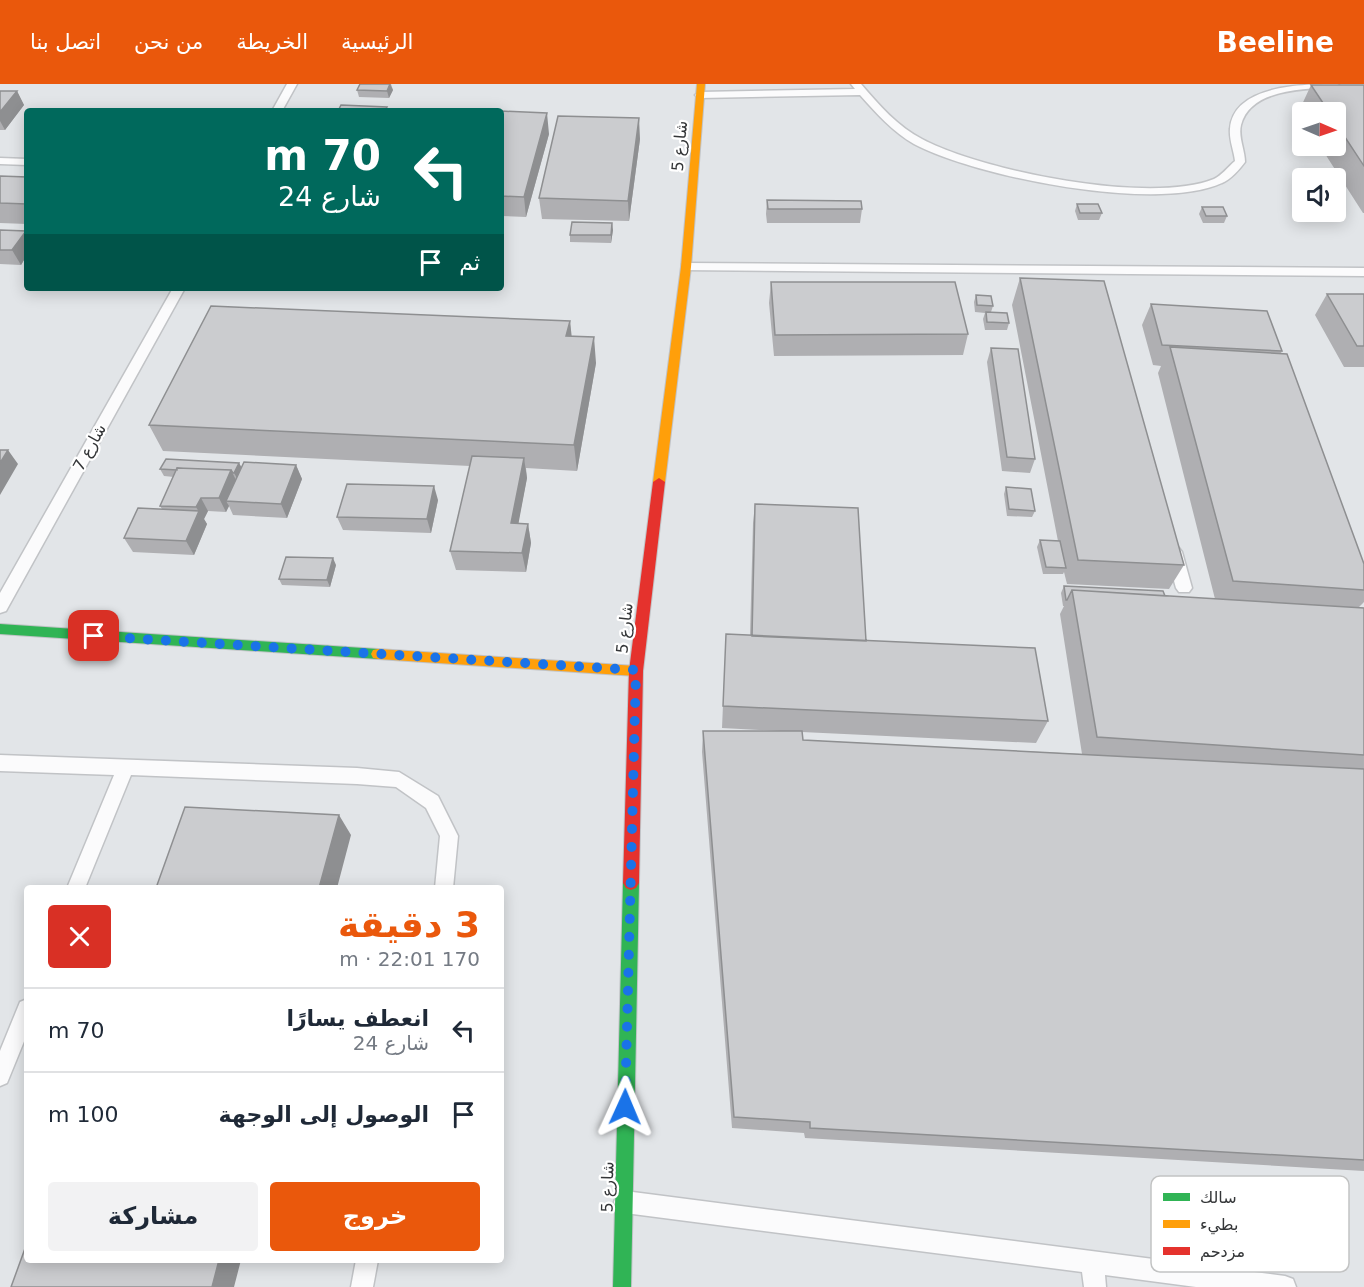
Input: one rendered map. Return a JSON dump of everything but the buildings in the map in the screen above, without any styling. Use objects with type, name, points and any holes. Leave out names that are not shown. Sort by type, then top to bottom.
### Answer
[{"type":"street","name":"شارع 5","points":[[622,1287],[636,670],[686,267],[700,90]]},
{"type":"street","points":[[0,629],[636,670]]},
{"type":"lane","points":[[279,108],[292,84]]},
{"type":"lane","points":[[700,90],[860,88],[891,123],[919,142],[937,150],[982,165],[1067,184],[1134,192],[1196,188],[1220,182],[1236,170],[1240,162],[1234,134],[1235,124],[1245,107],[1277,91],[1334,84]]},
{"type":"lane","points":[[0,161],[24,162]]},
{"type":"lane","points":[[686,267],[1094,277],[1364,272]]},
{"type":"lane","name":"شارع 7","points":[[0,606],[177,291]]},
{"type":"lane","points":[[1171,542],[1185,588]]},
{"type":"lane","points":[[0,763],[357,776],[399,780],[432,802],[449,836],[444,885]]},
{"type":"lane","points":[[77,885],[125,768]]},
{"type":"lane","points":[[0,1076],[24,1017]]},
{"type":"lane","points":[[623,1202],[1092,1262],[1194,1281],[1285,1287]]},
{"type":"lane","points":[[1092,1262],[1095,1287]]},
{"type":"lane","points":[[362,1287],[366,1263]]},
{"type":"traffic: fast","points":[[0,629],[378,654]]},
{"type":"traffic: fast","points":[[622,1287],[631,883]]},
{"type":"traffic: slow","points":[[659,482],[686,267],[701,84]]},
{"type":"traffic: slow","points":[[378,654],[636,671]]},
{"type":"traffic: jam","points":[[631,883],[636,671],[659,482]]},
{"type":"route","points":[[94,636],[636,670],[625,1107]]}]
